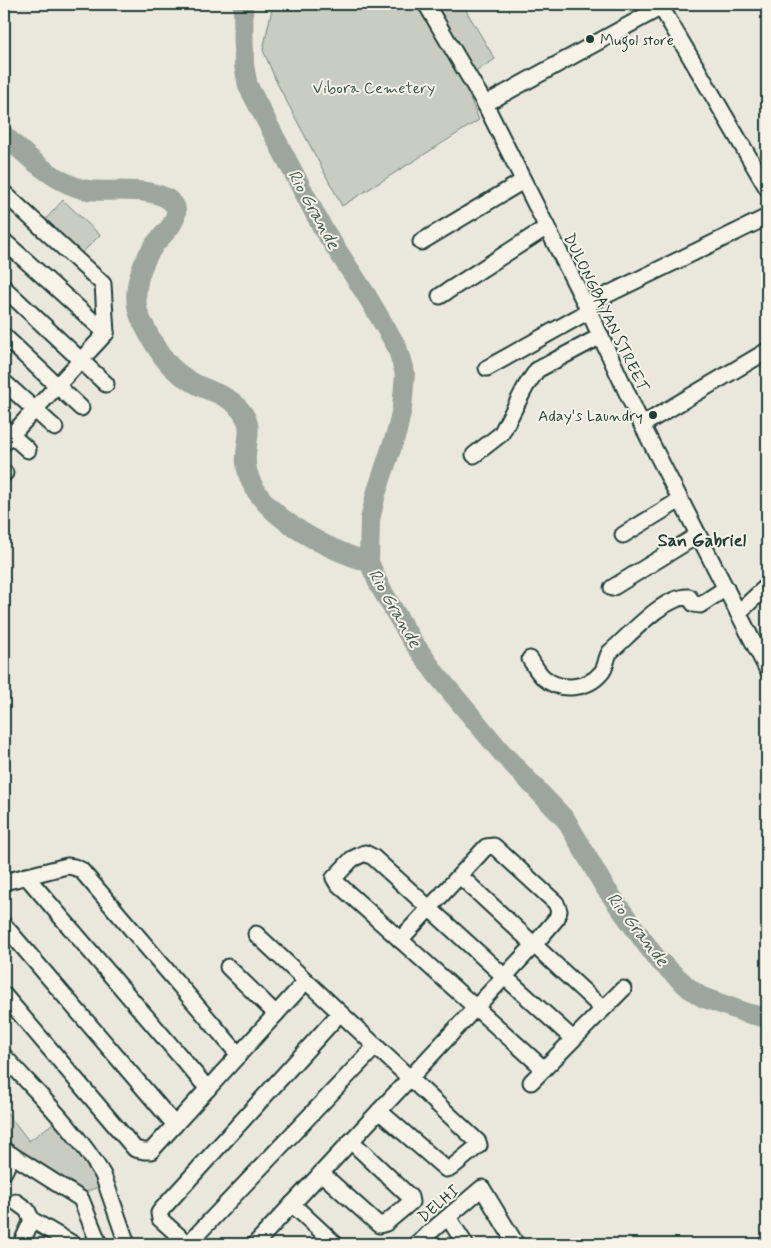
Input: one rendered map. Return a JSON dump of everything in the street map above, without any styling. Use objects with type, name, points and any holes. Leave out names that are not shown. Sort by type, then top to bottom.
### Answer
[{"type":"street","name":"DULONGBAYAN STREET","points":[[426,4],[485,104],[588,308],[642,425],[767,669]]},
{"type":"street","points":[[485,104],[664,5],[767,188]]},
{"type":"street","points":[[421,242],[523,181]]},
{"type":"street","points":[[4,193],[103,284],[106,333],[34,410],[6,436],[28,450]]},
{"type":"street","points":[[487,368],[588,308],[767,217]]},
{"type":"street","points":[[440,296],[547,227]]},
{"type":"street","points":[[4,241],[106,333]]},
{"type":"street","points":[[4,288],[106,384]]},
{"type":"street","points":[[4,336],[81,408]]},
{"type":"street","points":[[474,455],[501,434],[526,386],[537,370],[601,336]]},
{"type":"street","points":[[642,425],[767,351]]},
{"type":"street","points":[[4,382],[55,428]]},
{"type":"street","points":[[622,535],[680,500]]},
{"type":"street","points":[[612,588],[698,536]]},
{"type":"street","points":[[738,613],[767,586]]},
{"type":"street","points":[[530,659],[549,681],[564,686],[585,685],[603,672],[607,656],[610,652],[673,600],[687,596],[697,605],[700,605],[726,588]]},
{"type":"street","points":[[262,1242],[292,1204],[534,945],[557,918],[559,911],[556,904],[521,871],[494,846],[490,846],[486,847],[400,940]]},
{"type":"street","points":[[544,1069],[337,883],[334,878],[352,859],[365,853],[373,857],[573,1039]]},
{"type":"street","points":[[4,882],[67,866],[74,866],[81,870],[239,1055]]},
{"type":"street","points":[[26,876],[208,1089]]},
{"type":"street","points":[[460,876],[603,1010]]},
{"type":"street","points":[[4,925],[175,1125]]},
{"type":"street","points":[[256,934],[479,1145],[451,1168],[446,1169],[379,1111]]},
{"type":"street","points":[[228,967],[276,1014]]},
{"type":"street","points":[[4,995],[136,1149],[151,1151],[306,981]]},
{"type":"street","points":[[531,1082],[623,989]]},
{"type":"street","points":[[340,1013],[159,1213],[160,1219],[188,1244],[376,1046]]},
{"type":"street","points":[[4,1056],[62,1121],[98,1166],[127,1244]]},
{"type":"street","points":[[321,1173],[379,1225],[386,1223],[411,1202],[410,1197],[351,1141]]},
{"type":"street","points":[[4,1172],[8,1152],[81,1199],[99,1244]]},
{"type":"street","name":"DELHI","points":[[416,1244],[482,1188],[516,1244]]},
{"type":"street","points":[[16,1202],[27,1210],[32,1220],[72,1244]]},
{"type":"street","points":[[292,1204],[335,1244]]},
{"type":"street","points":[[448,1217],[464,1244]]},
{"type":"street","points":[[21,1244],[32,1220]]},
{"type":"green space","name":"Vibora Cemetery","points":[[273,4],[462,4],[495,59],[463,80],[479,120],[342,206],[277,83],[263,50]]},
{"type":"green space","points":[[63,200],[100,235],[81,254],[45,220]]},
{"type":"green space","points":[[4,1109],[29,1141],[56,1121],[93,1168],[99,1187],[82,1193],[4,1144]]},
{"type":"waterway","name":"Rio Grande","points":[[243,4],[244,65],[248,86],[322,227],[367,296],[397,347],[405,374],[402,408],[397,431],[376,494],[370,520],[369,562],[380,587],[411,639],[436,674],[503,754],[566,820],[604,886],[656,958],[690,989],[702,997],[746,1013],[767,1018]]},
{"type":"waterway","points":[[4,135],[43,168],[65,183],[97,191],[147,192],[168,199],[175,206],[176,213],[173,223],[150,251],[142,267],[137,284],[136,302],[138,311],[149,335],[165,360],[178,373],[194,383],[230,400],[243,414],[249,427],[246,463],[251,481],[261,497],[276,513],[313,538],[369,562]]},
{"type":"place","name":"Mugol store","points":[[590,39]]},
{"type":"place","name":"Aday's Laundry","points":[[653,415]]},
{"type":"district","name":"San Gabriel","points":[[702,540]]}]
